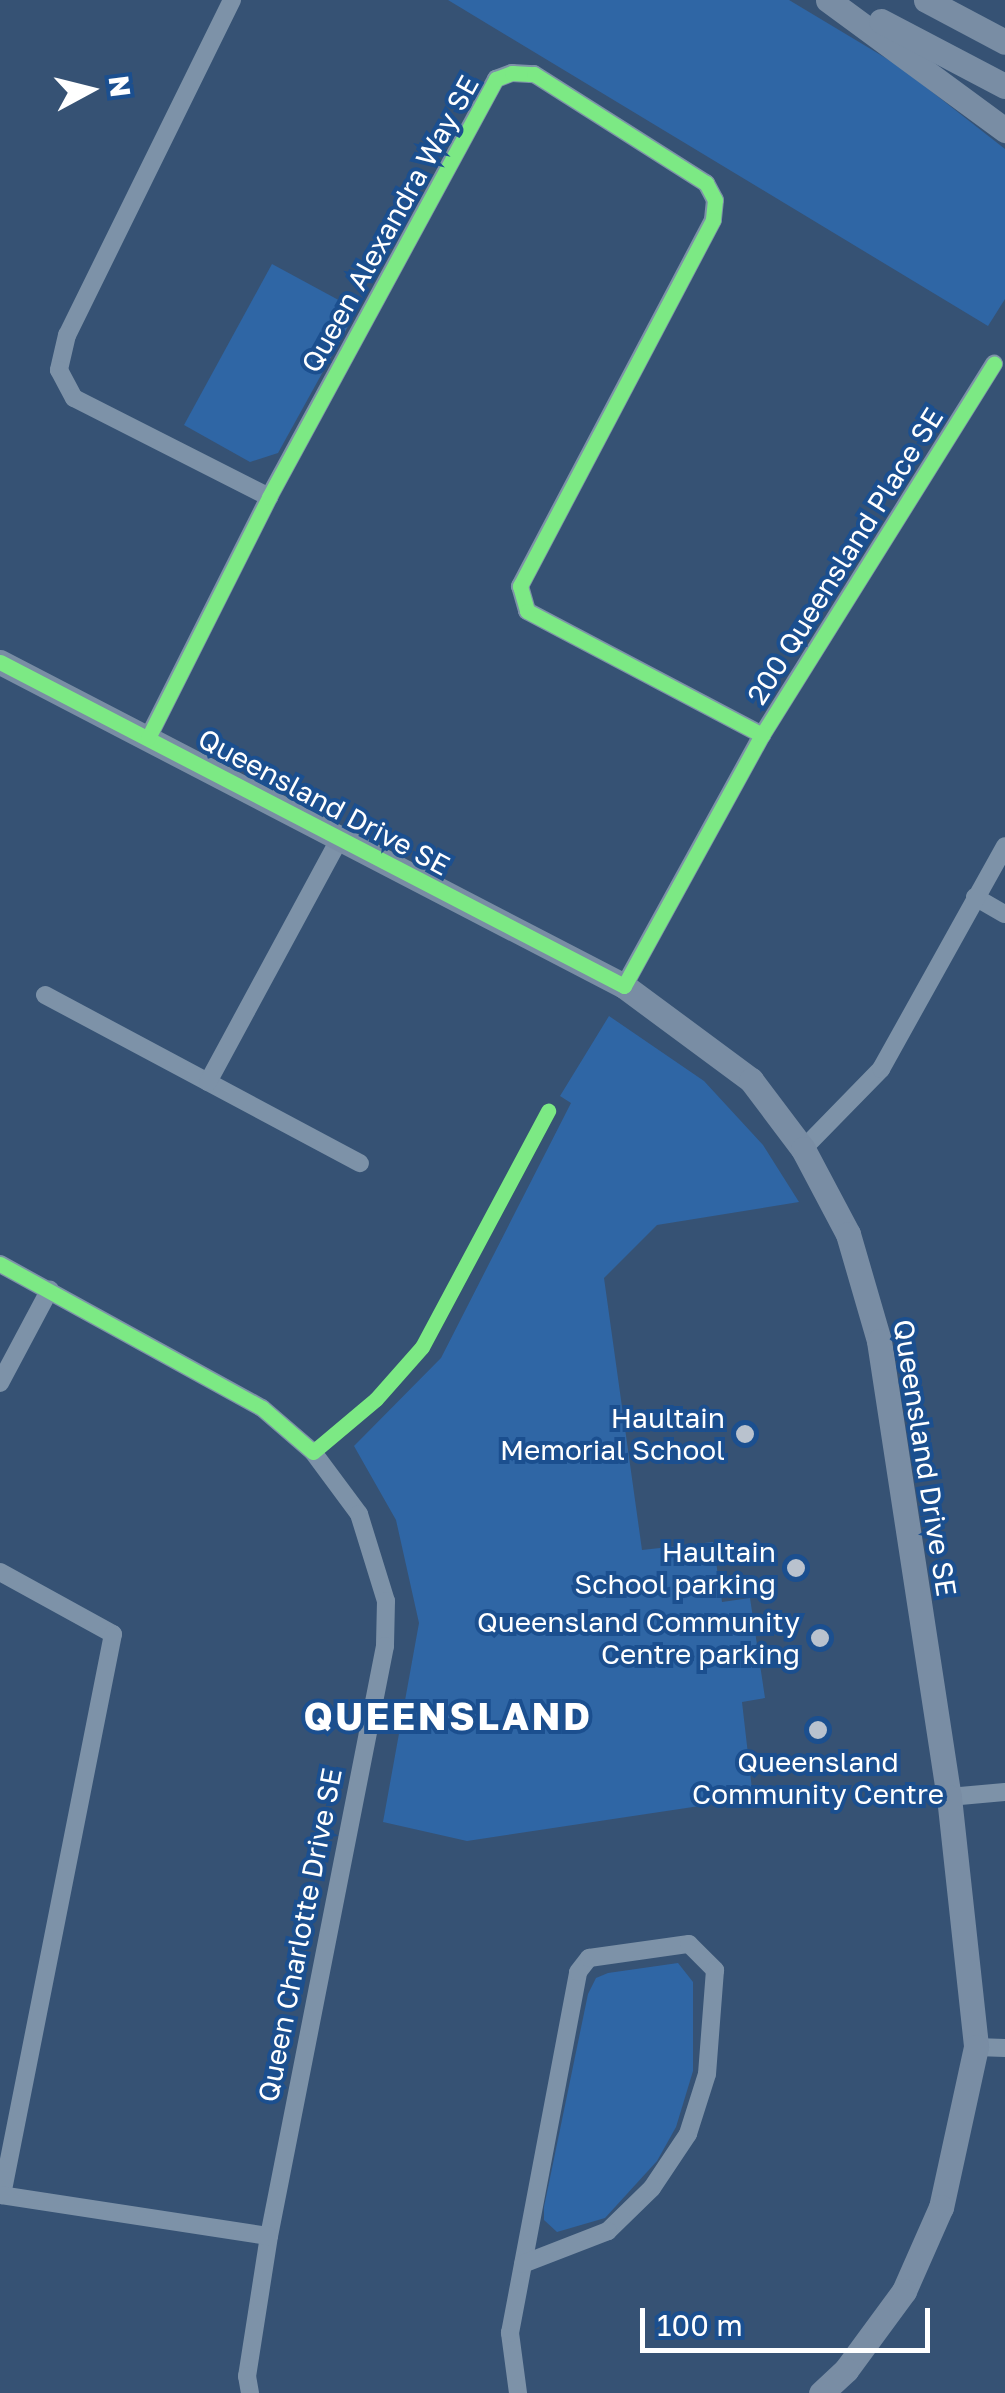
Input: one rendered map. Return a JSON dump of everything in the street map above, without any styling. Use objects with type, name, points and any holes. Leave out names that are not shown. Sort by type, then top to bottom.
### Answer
[{"type":"street","points":[[232,0],[66,334],[59,370],[74,398],[269,498]]},
{"type":"street","points":[[828,0],[1005,130]]},
{"type":"street","points":[[841,0],[1005,86]]},
{"type":"street","points":[[926,0],[1005,42]]},
{"type":"street","name":"Queen Alexandra Way SE","points":[[148,738],[269,498],[496,79],[534,74],[706,183],[715,200],[713,220],[520,586],[527,611],[762,735]]},
{"type":"street","name":"200 Queensland Place SE","points":[[624,986],[762,735],[994,364]]},
{"type":"street","name":"Queensland Drive SE","points":[[0,662],[624,986],[751,1080],[803,1149],[848,1234],[880,1340],[949,1797],[976,2047],[942,2207],[912,2274],[846,2370],[821,2393]]},
{"type":"street","points":[[208,1082],[339,840]]},
{"type":"street","points":[[803,1149],[881,1069],[1005,846]]},
{"type":"street","points":[[976,897],[1005,914]]},
{"type":"street","points":[[45,995],[360,1162]]},
{"type":"street","name":"Queen Charlotte Drive SE","points":[[0,1264],[262,1408],[312,1452],[359,1514],[386,1601],[385,1646],[269,2236],[250,2393]]},
{"type":"street","points":[[0,1383],[50,1289]]},
{"type":"street","points":[[0,1572],[113,1634],[1,2195],[269,2236]]},
{"type":"street","points":[[949,1797],[1005,1792]]},
{"type":"street","points":[[518,2393],[510,2333],[578,1972],[589,1958],[689,1944],[715,1970],[707,2074],[688,2134],[652,2188],[608,2231],[523,2264]]},
{"type":"street","points":[[976,2047],[1005,2048]]},
{"type":"shaded area","points":[[448,0],[789,0],[899,66],[1005,149],[1005,299],[988,326]]},
{"type":"shaded area","points":[[272,264],[357,310],[278,453],[250,462],[184,425]]},
{"type":"shaded area","points":[[609,1016],[704,1081],[763,1145],[799,1202],[657,1225],[604,1278],[642,1550],[713,1542],[722,1602],[750,1598],[765,1698],[742,1702],[753,1798],[467,1841],[383,1822],[419,1623],[396,1520],[354,1446],[441,1358],[571,1103],[560,1096]]},
{"type":"shaded area","points":[[678,1963],[693,1982],[693,2071],[676,2127],[657,2161],[605,2218],[557,2232],[544,2220],[544,2207],[588,1994],[596,1978],[608,1973]]},
{"type":"cycle path","points":[[148,738],[269,497],[496,79],[512,73],[534,74],[706,183],[715,200],[713,220],[520,586],[527,611],[762,735]]},
{"type":"cycle path","points":[[0,662],[624,986],[762,735],[994,364]]},
{"type":"cycle path","points":[[0,1264],[262,1408],[313,1452],[376,1399],[422,1347],[548,1111]]},
{"type":"place","name":"Haultain Memorial School","points":[[745,1434]]},
{"type":"place","name":"Haultain School parking","points":[[796,1568]]},
{"type":"place","name":"Queensland Community Centre parking","points":[[820,1638]]},
{"type":"place","name":"Queensland Community Centre","points":[[818,1730]]},
{"type":"district","name":"QUEENSLAND","points":[[448,1716]]}]
